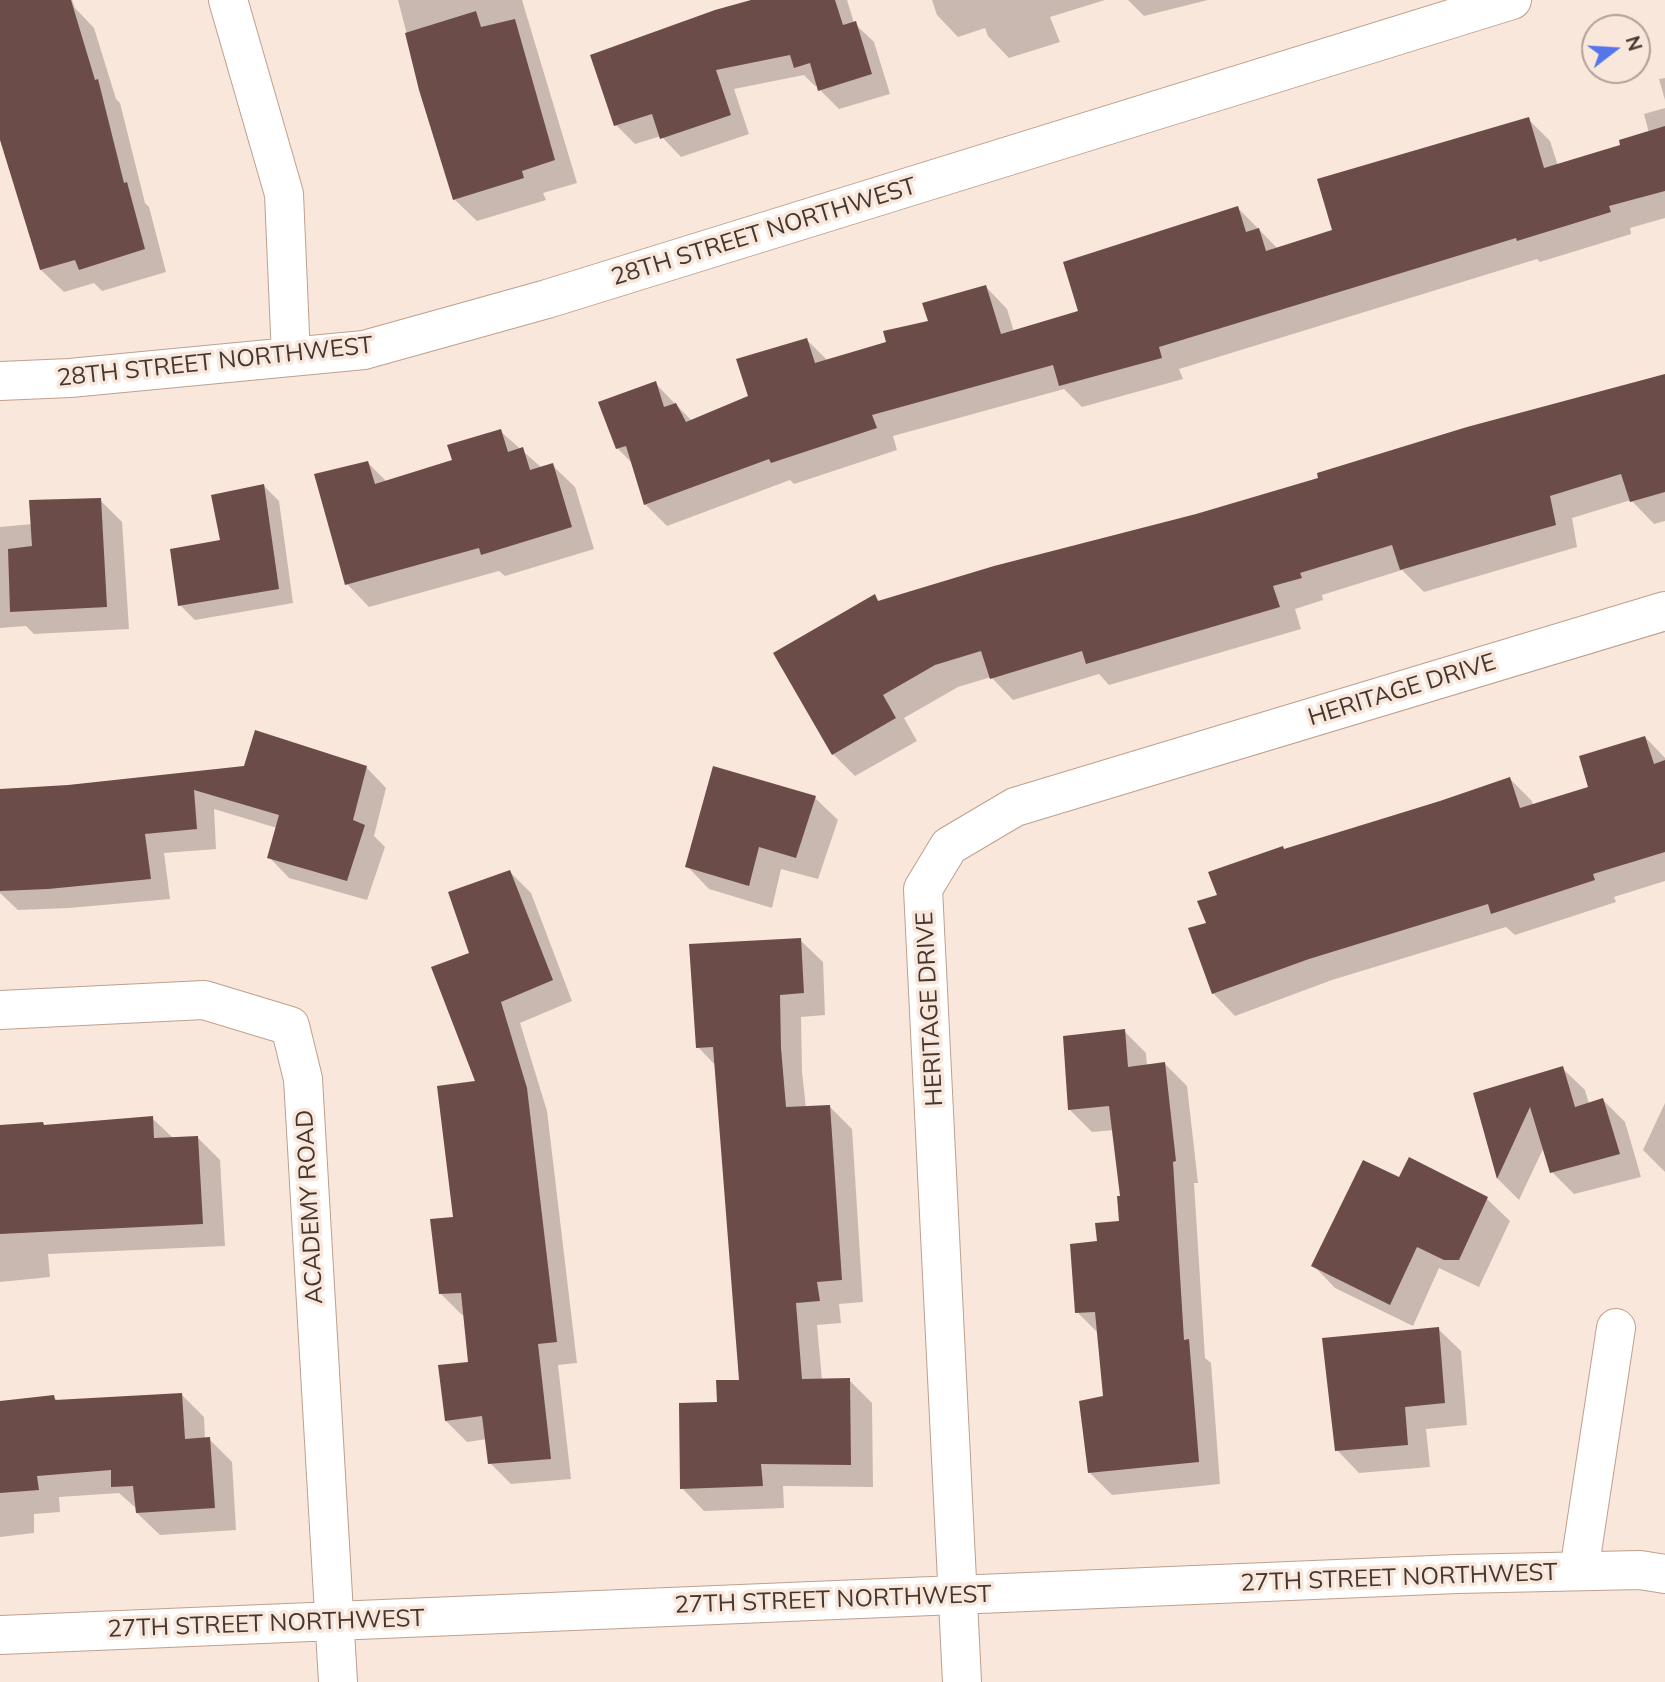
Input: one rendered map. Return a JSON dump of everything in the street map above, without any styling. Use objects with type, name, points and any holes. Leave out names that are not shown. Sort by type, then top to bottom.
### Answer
[{"type":"street","points":[[228,0],[284,194],[291,357]]},
{"type":"street","name":"28TH STREET NORTHWEST","points":[[0,381],[71,378],[364,350],[547,299],[1512,0]]},
{"type":"street","name":"HERITAGE DRIVE","points":[[962,1682],[923,889],[949,846],[1015,807],[1665,611]]},
{"type":"street","name":"ACADEMY ROAD","points":[[0,1010],[204,1000],[289,1026],[303,1079],[338,1682]]},
{"type":"street","points":[[1579,1571],[1616,1328]]},
{"type":"street","name":"27TH STREET NORTHWEST","points":[[0,1635],[1457,1574],[1640,1570],[1665,1574]]},
{"type":"building","points":[[0,0],[71,0],[95,80],[98,79],[124,183],[127,182],[145,249],[79,270],[75,260],[40,270],[0,140]]},
{"type":"building","points":[[751,0],[835,0],[843,25],[856,21],[872,74],[818,91],[810,63],[794,68],[790,55],[716,70],[731,115],[660,139],[652,114],[614,126],[590,55],[715,10]]},
{"type":"building","points":[[476,11],[481,27],[515,19],[555,160],[522,171],[524,178],[453,200],[419,90],[405,33]]},
{"type":"building","points":[[1529,117],[1544,168],[1620,145],[1619,140],[1665,126],[1665,191],[1609,206],[1611,212],[1517,241],[1516,238],[1159,347],[1162,358],[1059,386],[1053,365],[872,415],[877,428],[771,463],[769,459],[644,505],[626,446],[616,449],[598,402],[656,381],[664,407],[676,403],[686,422],[748,396],[736,359],[807,338],[815,363],[886,342],[883,331],[928,321],[922,303],[986,285],[1001,334],[1078,311],[1063,262],[1238,206],[1246,232],[1259,228],[1266,251],[1332,230],[1317,179]]},
{"type":"building","points":[[1665,374],[1665,492],[1630,502],[1621,474],[1550,496],[1556,525],[1400,570],[1392,545],[1300,573],[1302,578],[1273,586],[1280,607],[1086,664],[1082,651],[990,679],[981,651],[935,665],[883,695],[896,718],[832,755],[773,653],[875,594],[878,601],[994,566],[1196,514],[1318,478],[1317,473],[1467,427]]},
{"type":"building","points":[[501,429],[508,452],[523,447],[530,470],[553,463],[572,527],[481,555],[479,548],[345,585],[314,474],[368,461],[375,484],[452,460],[447,445]]},
{"type":"building","points":[[264,484],[279,589],[178,606],[170,549],[220,540],[211,495]]},
{"type":"building","points":[[101,498],[107,607],[10,612],[8,549],[32,546],[29,500]]},
{"type":"building","points":[[255,730],[367,766],[353,820],[365,825],[347,881],[267,858],[279,815],[194,790],[197,829],[145,834],[151,879],[0,891],[0,789],[68,785],[244,766]]},
{"type":"building","points":[[1645,736],[1654,764],[1665,760],[1665,852],[1593,874],[1595,880],[1491,914],[1488,904],[1309,959],[1212,994],[1188,928],[1206,923],[1197,901],[1217,895],[1208,872],[1283,846],[1284,849],[1510,777],[1520,808],[1588,787],[1579,756]]},
{"type":"building","points":[[713,766],[816,796],[796,858],[759,847],[749,886],[685,867]]},
{"type":"building","points":[[510,870],[553,980],[501,1002],[527,1088],[557,1342],[538,1344],[551,1459],[488,1464],[482,1416],[445,1421],[438,1365],[468,1362],[461,1293],[439,1294],[430,1219],[453,1217],[437,1086],[475,1081],[431,967],[469,953],[448,892]]},
{"type":"building","points":[[801,938],[804,993],[780,995],[786,1107],[830,1105],[842,1280],[817,1282],[820,1301],[796,1303],[802,1379],[850,1378],[851,1465],[761,1464],[763,1486],[680,1489],[679,1403],[717,1402],[716,1380],[739,1380],[713,1047],[696,1048],[689,944]]},
{"type":"building","points":[[1125,1029],[1128,1067],[1165,1062],[1176,1161],[1173,1162],[1184,1340],[1189,1339],[1199,1462],[1088,1473],[1079,1401],[1103,1396],[1095,1312],[1075,1313],[1070,1244],[1097,1241],[1095,1223],[1119,1221],[1117,1196],[1120,1196],[1109,1106],[1068,1110],[1063,1036]]},
{"type":"building","points":[[1563,1066],[1575,1107],[1603,1098],[1620,1154],[1550,1173],[1530,1107],[1497,1179],[1473,1093]]},
{"type":"building","points":[[153,1116],[154,1138],[198,1136],[203,1224],[0,1234],[0,1125],[43,1122],[44,1125]]},
{"type":"building","points":[[1409,1157],[1488,1197],[1459,1260],[1444,1260],[1417,1247],[1390,1305],[1311,1266],[1363,1160],[1399,1177]]},
{"type":"building","points":[[1439,1327],[1445,1403],[1405,1407],[1408,1445],[1335,1451],[1322,1338]]},
{"type":"building","points":[[182,1393],[185,1439],[210,1437],[215,1508],[136,1513],[133,1486],[111,1487],[111,1470],[37,1476],[39,1490],[0,1493],[0,1401],[54,1395],[55,1400]]}]
